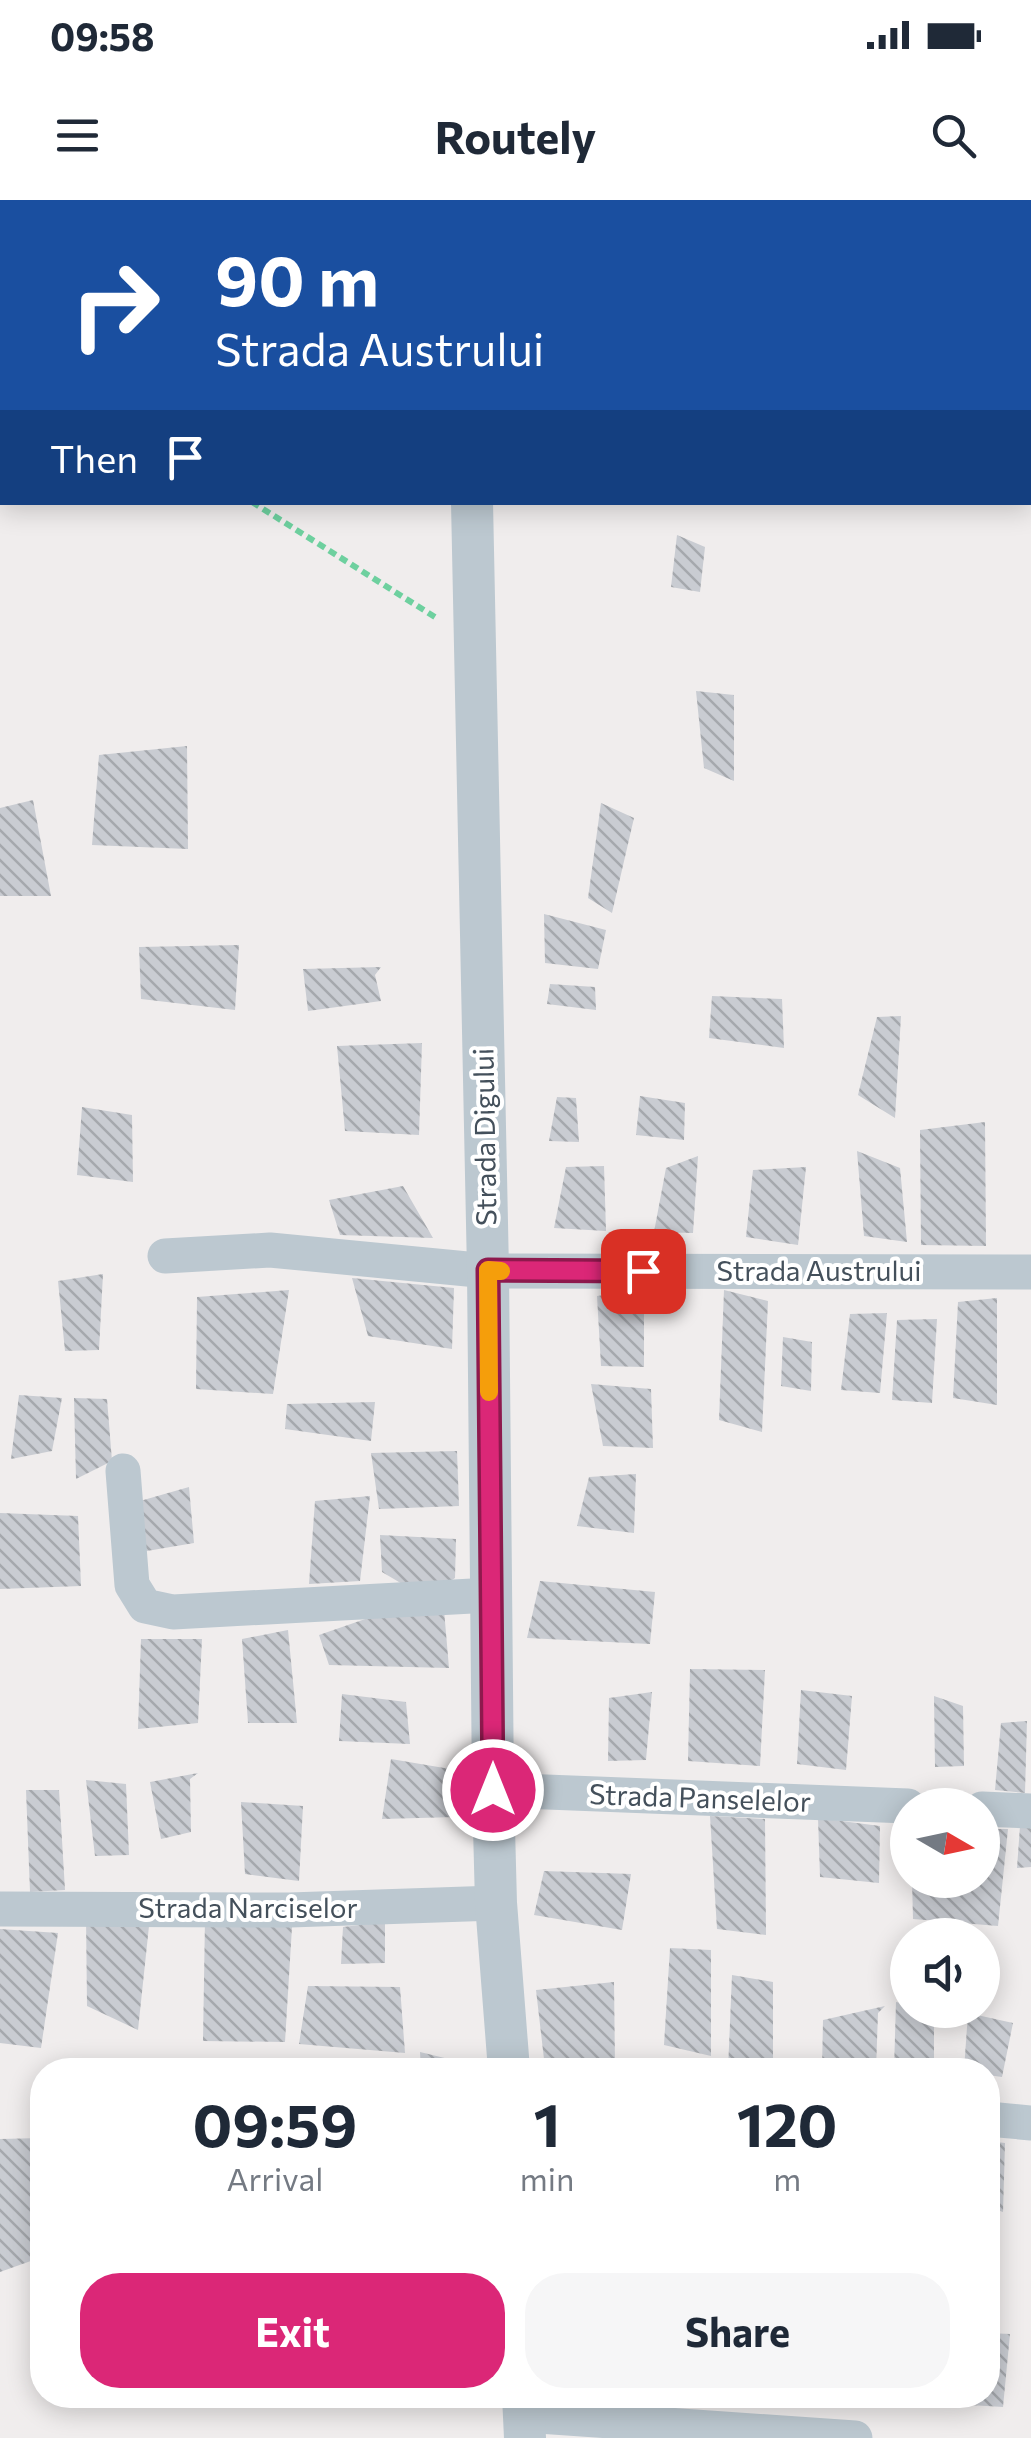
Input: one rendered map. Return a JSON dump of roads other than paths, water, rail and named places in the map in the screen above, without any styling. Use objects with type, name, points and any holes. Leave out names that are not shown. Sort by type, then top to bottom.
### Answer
[{"type":"street","name":"Strada Digului","points":[[472,505],[488,1270],[493,1790],[496,1904],[508,2058]]},
{"type":"street","name":"Strada Austrului","points":[[165,1256],[270,1250],[488,1270],[1031,1272]]},
{"type":"street","points":[[123,1471],[132,1585],[145,1606],[173,1612],[492,1595]]},
{"type":"street","name":"Strada Panselelor","points":[[493,1790],[890,1805]]},
{"type":"street","points":[[1000,1810],[1031,1811]]},
{"type":"street","name":"Strada Narciselor","points":[[0,1909],[290,1910],[496,1904]]},
{"type":"street","points":[[1000,2120],[1031,2123]]},
{"type":"street","points":[[524,2416],[856,2438]]}]
